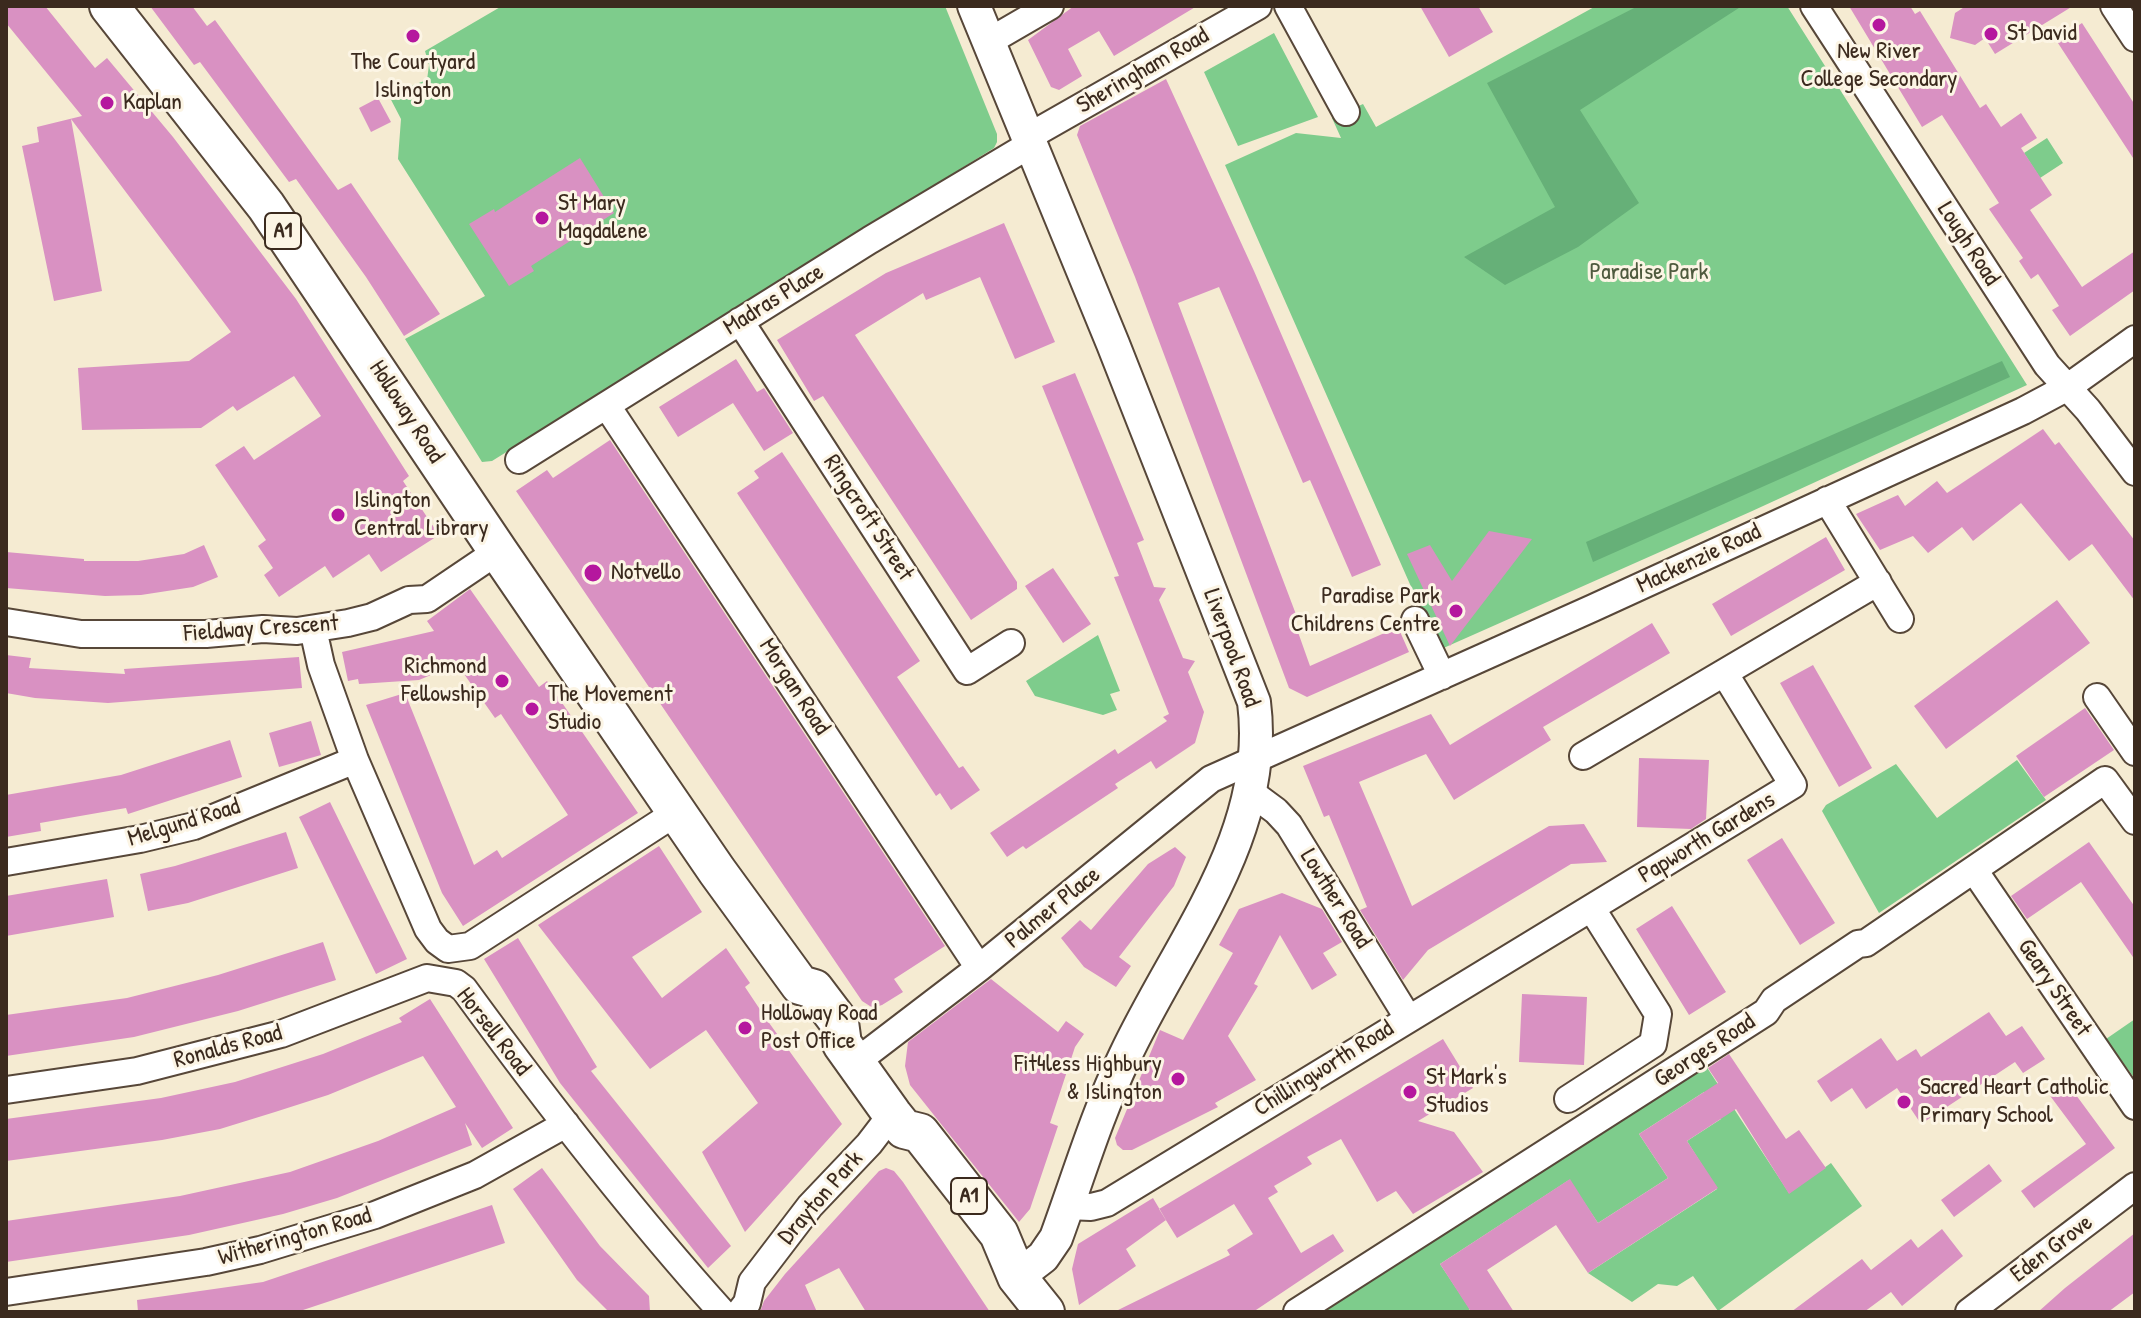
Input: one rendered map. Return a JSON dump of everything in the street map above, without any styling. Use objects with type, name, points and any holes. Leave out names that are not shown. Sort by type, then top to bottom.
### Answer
[{"type":"highway","name":"Holloway Road","points":[[109,6],[266,206],[677,812],[800,985],[814,989],[839,1022],[849,1053],[898,1122],[901,1146],[907,1156],[982,1252],[1017,1277],[1045,1312]]},
{"type":"main road","name":"Liverpool Road","points":[[974,6],[1102,316],[1254,702],[1256,731],[1242,827],[1229,858],[1126,1053],[1050,1250],[1017,1277]]},
{"type":"street","points":[[988,42],[1050,6]]},
{"type":"street","name":"Sheringham Road","points":[[1029,140],[1258,6]]},
{"type":"street","points":[[1288,6],[1346,112]]},
{"type":"street","name":"Lough Road","points":[[1814,6],[2043,359],[2088,410],[2135,472]]},
{"type":"street","points":[[2114,6],[2135,38]]},
{"type":"street","name":"Madras Place","points":[[519,460],[1029,140]]},
{"type":"street","name":"Ringcroft Street","points":[[740,321],[967,671],[1011,643]]},
{"type":"street","name":"Mackenzie Road","points":[[1251,776],[1442,676],[2023,411],[2068,387],[2135,339]]},
{"type":"street","name":"Morgan Road","points":[[607,406],[979,968]]},
{"type":"street","points":[[1827,500],[1900,619]]},
{"type":"street","name":"Fieldway Crescent","points":[[6,622],[81,634],[206,634],[313,629],[372,617],[409,600],[427,599],[498,551]]},
{"type":"street","points":[[1583,756],[1878,582]]},
{"type":"street","points":[[1415,620],[1442,676]]},
{"type":"street","points":[[313,629],[321,665],[355,760],[428,929],[448,949],[470,946],[677,812]]},
{"type":"street","name":"Papworth Gardens","points":[[1584,913],[1793,785],[1725,674]]},
{"type":"street","points":[[2097,697],[2135,752]]},
{"type":"street","name":"Melgund Road","points":[[6,862],[140,839],[194,826],[355,760]]},
{"type":"street","name":"Palmer Place","points":[[849,1053],[979,968],[1201,786],[1251,776]]},
{"type":"street","name":"Lowther Road","points":[[1251,776],[1289,825],[1408,1018]]},
{"type":"street","name":"Georges Road","points":[[1297,1312],[1754,1020],[1766,1012],[1774,1000],[1858,944],[1866,943],[2105,780],[2135,821]]},
{"type":"street","name":"Geary Street","points":[[1974,870],[2135,1106]]},
{"type":"street","points":[[1568,1099],[1653,1044],[1658,1014],[1584,913]]},
{"type":"street","name":"Chillingworth Road","points":[[1067,1206],[1091,1207],[1107,1203],[1584,913]]},
{"type":"street","name":"Horsell Road","points":[[448,949],[442,980],[456,983],[464,989],[566,1124],[714,1309]]},
{"type":"street","name":"Ronalds Road","points":[[6,1090],[137,1071],[201,1055],[281,1034],[427,978],[442,980]]},
{"type":"street","name":"Drayton Park","points":[[740,1312],[747,1303],[752,1282],[810,1206],[869,1144],[898,1122]]},
{"type":"street","name":"Witherington Road","points":[[6,1292],[206,1262],[260,1250],[375,1215],[475,1175],[566,1124]]},
{"type":"street","name":"Eden Grove","points":[[1969,1312],[2135,1186]]},
{"type":"street","name":"Drayton Park","points":[[714,1309],[730,1290],[752,1282]]},
{"type":"green space","points":[[502,6],[945,6],[997,134],[997,142],[994,148],[492,461],[482,462],[405,339],[485,296],[398,159],[401,119],[388,94],[427,80],[429,65],[425,51]]},
{"type":"green space","name":"Paradise Park","points":[[1596,6],[1787,6],[2027,385],[1439,650],[1225,165],[1296,133],[1341,138],[1332,118],[1363,104],[1376,127]]},
{"type":"green space","points":[[1638,6],[1742,6],[1580,110],[1639,203],[1578,247],[1505,285],[1464,257],[1555,207],[1487,83]]},
{"type":"green space","points":[[1274,33],[1318,117],[1238,146],[1204,72]]},
{"type":"green space","points":[[2047,138],[2063,163],[2040,178],[2024,153]]},
{"type":"green space","points":[[2002,361],[2010,377],[1593,562],[1586,542]]},
{"type":"green space","points":[[1098,635],[1120,691],[1110,694],[1117,710],[1103,715],[1035,696],[1026,681]]},
{"type":"green space","points":[[2017,760],[2046,800],[1879,913],[1822,811],[1826,805],[1896,764],[1937,818]]},
{"type":"green space","points":[[2135,1019],[2135,1079],[2106,1039]]},
{"type":"green space","points":[[1706,1066],[1789,1193],[1831,1163],[1862,1206],[1718,1311],[1693,1276],[1677,1286],[1658,1284],[1632,1302],[1588,1273],[1717,1189],[1687,1141],[1721,1119],[1704,1092],[1639,1134],[1668,1178],[1598,1223],[1569,1180],[1440,1264],[1470,1309],[1466,1312],[1317,1312]]},
{"type":"building","points":[[6,6],[45,6],[95,68],[107,58],[173,137],[296,299],[409,476],[403,481],[439,535],[381,572],[369,554],[333,578],[325,566],[279,597],[264,575],[273,568],[258,546],[266,540],[215,465],[244,446],[254,460],[321,416],[294,376],[237,411],[233,406],[201,428],[82,430],[78,368],[189,361],[231,332],[71,119],[102,291],[54,301],[22,146],[39,142],[37,127],[82,116],[6,23]]},
{"type":"building","points":[[150,6],[192,6],[207,26],[215,20],[338,190],[351,183],[440,314],[404,336],[296,179],[289,182],[200,62],[194,65]]},
{"type":"building","points":[[1074,6],[1197,6],[1114,56],[1099,31],[1068,49],[1082,76],[1059,90],[1051,87],[1028,40]]},
{"type":"building","points":[[1420,6],[1478,6],[1493,32],[1449,57]]},
{"type":"building","points":[[1849,6],[1910,6],[1915,14],[1920,11],[1980,108],[1986,104],[2001,127],[2021,113],[2037,138],[2021,148],[2052,195],[2030,210],[2082,287],[2135,251],[2135,290],[2070,336],[2052,310],[2059,306],[2038,274],[2031,279],[2019,261],[2023,258],[1989,209],[1999,203],[1942,115],[1922,127]]},
{"type":"building","name":"St David","points":[[1966,6],[2073,6],[1995,54],[1985,38],[1975,45],[1950,38],[1955,13]]},
{"type":"building","points":[[2082,23],[2135,105],[2135,161],[2056,40]]},
{"type":"building","points":[[1166,79],[1254,271],[1381,565],[1352,577],[1310,480],[1303,483],[1219,287],[1178,303],[1297,617],[1293,618],[1310,666],[1398,627],[1409,652],[1307,697],[1289,688],[1135,277],[1077,135],[1080,126]]},
{"type":"building","points":[[378,98],[391,122],[371,132],[359,108]]},
{"type":"building","name":"St Mary Magdalene","points":[[580,158],[614,213],[531,266],[534,271],[509,286],[469,224],[494,209],[495,212]]},
{"type":"building","points":[[1004,223],[1055,342],[1015,359],[980,277],[926,300],[923,293],[855,335],[1017,582],[1017,589],[971,620],[823,396],[814,401],[777,340],[886,273]]},
{"type":"building","points":[[736,359],[757,392],[764,388],[793,433],[764,451],[733,403],[678,437],[659,407]]},
{"type":"building","points":[[1075,373],[1144,540],[1137,543],[1154,587],[1166,588],[1159,600],[1183,658],[1195,661],[1188,672],[1204,712],[1195,743],[1156,769],[1151,761],[1115,784],[1118,788],[1026,849],[1023,846],[1007,857],[990,833],[1115,749],[1118,754],[1167,721],[1163,717],[1169,714],[1114,577],[1119,576],[1042,386]]},
{"type":"building","points":[[2043,429],[2055,445],[2059,442],[2135,541],[2135,601],[2092,544],[2069,561],[2021,503],[1973,541],[1962,527],[1928,553],[1913,536],[1880,550],[1856,514],[1898,495],[1905,506],[1937,481],[1947,493]]},
{"type":"building","points":[[610,440],[945,946],[894,979],[903,992],[882,1005],[873,1008],[862,1001],[516,491],[547,470],[553,478]]},
{"type":"building","points":[[782,452],[920,661],[897,677],[959,768],[963,766],[980,790],[951,810],[940,793],[936,796],[737,493],[759,478],[754,471]]},
{"type":"building","name":"Paradise Park Childrens Centre","points":[[1489,531],[1532,539],[1450,646],[1407,554],[1430,545],[1452,581]]},
{"type":"building","points":[[1826,537],[1845,570],[1731,636],[1712,604]]},
{"type":"building","points":[[204,545],[218,577],[193,587],[141,595],[105,596],[6,588],[6,552],[84,561],[138,561],[184,554]]},
{"type":"building","points":[[1053,568],[1091,624],[1063,643],[1025,586]]},
{"type":"building","points":[[470,589],[539,687],[547,681],[638,813],[463,926],[442,893],[366,705],[405,693],[474,865],[497,850],[502,858],[568,815],[501,714],[495,718],[457,664],[419,680],[359,684],[358,679],[348,681],[342,652],[434,631],[427,621]]},
{"type":"building","points":[[2057,600],[2090,643],[1946,749],[1914,706]]},
{"type":"building","points":[[1652,623],[1670,653],[1543,727],[1551,740],[1454,800],[1426,754],[1359,782],[1412,906],[1549,826],[1584,824],[1607,862],[1571,864],[1428,950],[1403,980],[1360,910],[1367,907],[1329,815],[1324,817],[1303,766],[1431,714],[1450,745]]},
{"type":"building","points":[[6,655],[31,658],[29,668],[125,674],[124,669],[299,657],[302,688],[108,703],[35,698],[6,693]]},
{"type":"building","points":[[1813,665],[1872,768],[1839,787],[1780,683]]},
{"type":"building","points":[[2085,708],[2114,750],[2044,797],[2016,756]]},
{"type":"building","points":[[311,721],[321,755],[279,767],[269,733]]},
{"type":"building","points":[[230,740],[242,777],[128,814],[126,808],[40,823],[41,831],[6,837],[6,795],[121,775]]},
{"type":"building","points":[[1639,758],[1709,760],[1706,819],[1691,829],[1637,827]]},
{"type":"building","points":[[330,802],[407,959],[376,974],[299,817]]},
{"type":"building","points":[[286,832],[298,868],[188,903],[148,911],[140,874]]},
{"type":"building","points":[[1782,838],[1835,923],[1800,945],[1747,860]]},
{"type":"building","points":[[2089,842],[2135,907],[2135,960],[2081,882],[2027,919],[2011,896]]},
{"type":"building","points":[[659,846],[702,912],[632,957],[662,998],[726,948],[750,983],[745,987],[842,1124],[745,1232],[702,1152],[758,1103],[706,1030],[650,1069],[538,925]]},
{"type":"building","points":[[1175,847],[1186,857],[1174,886],[1119,957],[1131,966],[1116,987],[1084,967],[1061,938],[1080,920],[1091,930],[1148,864]]},
{"type":"building","points":[[107,879],[114,917],[6,936],[6,896]]},
{"type":"building","points":[[1282,893],[1322,909],[1342,942],[1323,953],[1337,975],[1312,990],[1280,935],[1254,984],[1258,986],[1228,1036],[1256,1080],[1215,1103],[1218,1107],[1132,1150],[1123,1150],[1115,1138],[1160,1030],[1183,1040],[1233,953],[1219,945],[1239,909]]},
{"type":"building","points":[[1672,906],[1726,992],[1689,1015],[1636,929]]},
{"type":"building","points":[[518,938],[597,1067],[591,1071],[731,1246],[708,1268],[560,1083],[484,959]]},
{"type":"building","points":[[323,942],[336,980],[238,1011],[134,1037],[6,1056],[6,1015],[127,998],[218,975]]},
{"type":"building","points":[[991,979],[1058,1032],[1066,1021],[1084,1034],[1075,1047],[1050,1123],[1058,1126],[1030,1209],[1019,1222],[910,1085],[905,1066],[908,1042]]},
{"type":"building","points":[[1522,994],[1587,997],[1584,1065],[1519,1062]]},
{"type":"building","points":[[430,999],[513,1128],[482,1148],[465,1123],[472,1145],[337,1198],[283,1214],[189,1235],[6,1262],[6,1221],[180,1196],[290,1172],[378,1141],[456,1107],[423,1056],[328,1095],[220,1129],[162,1140],[6,1161],[6,1119],[161,1098],[235,1082],[323,1054],[402,1022],[399,1018]]},
{"type":"building","points":[[1989,1012],[2006,1036],[2022,1026],[2045,1059],[2023,1073],[2015,1062],[1921,1124],[1897,1088],[1866,1109],[1852,1088],[1831,1102],[1817,1081],[1881,1038],[1897,1061],[1916,1049],[1921,1057]]},
{"type":"building","points":[[1443,1039],[1473,1088],[1418,1121],[1454,1132],[1483,1172],[1413,1214],[1396,1191],[1377,1202],[1341,1139],[1307,1157],[1312,1164],[1274,1186],[1278,1192],[1268,1198],[1301,1253],[1333,1234],[1344,1251],[1253,1312],[1114,1312],[1230,1255],[1227,1250],[1253,1234],[1234,1204],[1177,1238],[1159,1209]]},
{"type":"building","points":[[1729,1054],[1786,1139],[1799,1130],[1826,1168],[1789,1194],[1736,1109],[1687,1141],[1718,1188],[1588,1273],[1556,1225],[1487,1270],[1514,1312],[1471,1312],[1440,1264],[1570,1179],[1598,1223],[1668,1178],[1639,1134],[1718,1083],[1708,1068]]},
{"type":"building","points":[[2065,1080],[2115,1148],[2034,1208],[2021,1191],[2086,1144],[2048,1093]]},
{"type":"building","points":[[1989,1164],[2002,1181],[1954,1217],[1941,1200]]},
{"type":"building","points":[[542,1168],[600,1246],[649,1296],[650,1312],[609,1312],[577,1280],[513,1189]]},
{"type":"building","points":[[886,1168],[894,1171],[903,1182],[990,1312],[866,1312],[839,1268],[805,1285],[817,1312],[760,1312],[764,1301],[785,1274],[879,1171]]},
{"type":"building","points":[[1153,1198],[1166,1220],[1126,1249],[1136,1266],[1079,1305],[1072,1269],[1078,1244]]},
{"type":"building","points":[[492,1205],[505,1243],[297,1312],[138,1312],[137,1300],[263,1282]]},
{"type":"building","points":[[1942,1229],[1963,1256],[1902,1306],[1891,1292],[1864,1312],[1791,1312],[1862,1259],[1871,1270],[1911,1239],[1918,1248]]},
{"type":"building","points":[[2135,1233],[2135,1292],[2108,1312],[2038,1312],[2065,1288]]},
{"type":"place","name":"New River College Secondary","points":[[1879,25]]},
{"type":"place","name":"St David","points":[[1991,34]]},
{"type":"place","name":"The Courtyard Islington","points":[[413,36]]},
{"type":"place","name":"Kaplan","points":[[107,103]]},
{"type":"place","name":"St Mary Magdalene","points":[[542,218]]},
{"type":"place","name":"Islington Central Library","points":[[338,515]]},
{"type":"place","name":"Notvello","points":[[593,573]]},
{"type":"place","name":"Paradise Park Childrens Centre","points":[[1456,611]]},
{"type":"place","name":"Richmond Fellowship","points":[[502,681]]},
{"type":"place","name":"The Movement Studio","points":[[532,709]]},
{"type":"place","name":"Holloway Road Post Office","points":[[745,1028]]},
{"type":"place","name":"Fit4less Highbury & Islington","points":[[1178,1079]]},
{"type":"place","name":"St Mark's Studios","points":[[1410,1092]]},
{"type":"place","name":"Sacred Heart Catholic Primary School","points":[[1904,1102]]}]
